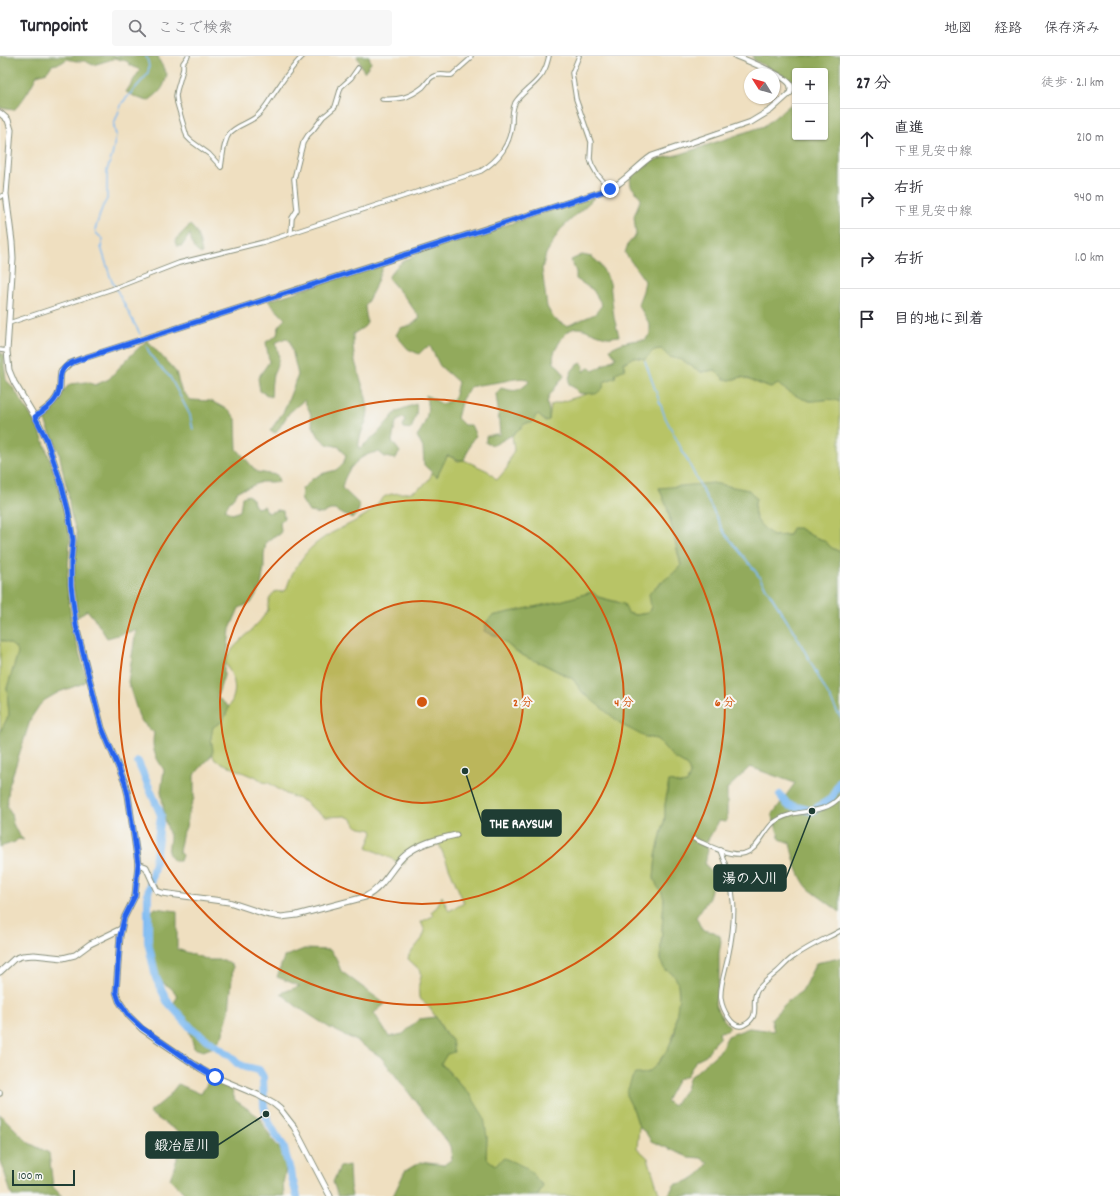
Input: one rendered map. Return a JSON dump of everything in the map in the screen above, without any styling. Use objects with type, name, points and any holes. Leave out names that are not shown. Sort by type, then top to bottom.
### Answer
[{"type":"street","points":[[188,56],[183,63],[183,69],[177,90],[177,103],[188,137],[221,167],[228,136],[233,130],[261,113],[283,81],[299,60],[304,56]]},
{"type":"street","points":[[382,98],[393,100],[405,98],[435,76],[440,74],[452,75],[470,59],[471,56]]},
{"type":"street","points":[[9,323],[112,289],[179,263],[264,242],[481,171],[496,160],[506,145],[510,135],[512,112],[515,104],[518,98],[539,78],[546,66],[549,56]]},
{"type":"street","points":[[578,56],[572,73],[576,99],[591,142],[590,159],[597,174],[610,189]]},
{"type":"street","points":[[35,417],[57,397],[60,389],[61,372],[64,368],[81,359],[610,189],[622,182],[652,156],[752,122],[771,110],[790,93],[792,90],[791,85],[774,74],[736,56]]},
{"type":"street","points":[[291,232],[292,218],[297,210],[294,179],[303,143],[323,117],[335,107],[341,87],[351,78],[358,68]]},
{"type":"street","points":[[0,112],[8,120],[11,130],[6,194],[13,258],[7,351],[9,370],[14,382],[46,438],[61,483],[68,510],[73,540],[71,585],[76,626],[102,728],[127,789],[138,864],[135,896],[124,918],[121,929],[115,984],[116,992],[119,1001],[129,1016],[142,1028],[201,1069],[268,1101],[280,1109],[294,1127],[330,1196]]},
{"type":"street","points":[[0,196],[6,194]]},
{"type":"street","points":[[0,350],[7,351]]},
{"type":"street","points":[[694,839],[720,850],[745,853],[756,846],[768,828],[777,820],[795,813],[829,807],[840,797]]},
{"type":"street","points":[[138,864],[146,867],[157,891],[162,893],[229,902],[265,914],[282,917],[296,915],[365,897],[373,893],[402,858],[419,845],[456,835]]},
{"type":"street","points":[[720,850],[726,864],[732,887],[734,917],[731,945],[720,998],[726,1013],[735,1025],[743,1025],[752,1018],[757,990],[788,961],[805,949],[840,931]]},
{"type":"street","points":[[0,972],[14,959],[22,956],[34,955],[63,958],[75,955],[90,944],[121,929]]},
{"type":"green space","points":[[0,56],[158,56],[167,74],[161,90],[148,101],[126,92],[140,70],[130,65],[127,61],[116,58],[93,65],[85,61],[67,59],[61,63],[52,65],[47,72],[37,75],[30,89],[14,110],[0,108]]},
{"type":"green space","points":[[357,56],[369,56],[371,63],[364,72]]},
{"type":"green space","points":[[752,56],[840,56],[840,402],[829,399],[808,401],[794,395],[778,384],[771,388],[742,377],[730,380],[724,379],[715,370],[701,372],[682,360],[669,357],[661,349],[654,350],[645,359],[633,357],[627,362],[623,362],[625,369],[616,373],[615,378],[604,382],[603,388],[596,394],[578,393],[575,388],[569,385],[570,375],[576,366],[582,363],[584,367],[583,372],[590,367],[593,371],[616,358],[610,349],[627,342],[645,340],[650,334],[650,325],[638,304],[645,281],[625,253],[628,244],[636,235],[634,216],[641,198],[631,186],[630,178],[647,163],[681,154],[764,126],[792,103],[792,140],[828,140],[828,68],[792,68],[792,80],[780,74],[780,68],[769,68],[754,60]]},
{"type":"green space","points":[[595,197],[560,230],[546,254],[542,269],[547,307],[554,319],[567,326],[595,314],[602,305],[593,290],[576,279],[576,272],[571,260],[582,255],[592,257],[600,264],[610,283],[614,318],[619,336],[607,337],[581,328],[570,330],[555,350],[553,360],[554,363],[560,368],[564,376],[549,396],[547,403],[549,420],[545,421],[537,414],[532,423],[526,423],[512,435],[494,445],[486,443],[486,436],[496,434],[500,435],[496,394],[501,388],[516,390],[522,388],[529,382],[527,379],[520,378],[470,387],[462,399],[457,418],[464,425],[471,425],[476,436],[472,440],[464,460],[447,456],[437,477],[424,465],[423,448],[417,436],[427,416],[426,395],[442,404],[454,399],[458,382],[440,366],[430,346],[425,348],[419,354],[408,349],[396,335],[400,328],[411,325],[420,318],[388,278],[395,268],[423,251]]},
{"type":"green space","points":[[190,225],[197,235],[202,254],[194,249],[190,234],[182,246],[177,246],[175,242]]},
{"type":"green space","points":[[384,263],[374,289],[365,306],[367,323],[364,327],[353,334],[355,359],[368,410],[368,415],[360,439],[359,449],[377,434],[397,411],[416,404],[415,417],[411,429],[403,428],[405,419],[402,418],[396,422],[392,441],[400,452],[395,459],[385,457],[379,452],[372,453],[354,464],[346,475],[342,488],[360,505],[358,512],[353,518],[336,510],[330,510],[322,514],[309,512],[301,499],[302,489],[312,479],[321,474],[336,470],[343,464],[346,456],[340,447],[327,444],[319,437],[313,426],[310,412],[304,400],[289,413],[276,433],[270,431],[284,411],[298,375],[290,341],[286,338],[275,343],[278,350],[279,359],[273,375],[271,397],[260,391],[258,378],[269,362],[266,342],[277,335],[279,325],[285,319],[268,301]]},
{"type":"green space","points":[[147,340],[176,372],[181,390],[191,400],[211,401],[230,411],[236,419],[237,449],[257,472],[277,475],[279,482],[261,482],[239,490],[225,510],[232,514],[240,511],[242,497],[248,495],[253,499],[257,508],[264,506],[268,513],[278,510],[283,511],[284,518],[280,522],[281,531],[279,535],[274,536],[266,542],[261,586],[251,603],[239,608],[230,629],[224,676],[217,697],[229,708],[223,721],[213,727],[211,738],[213,750],[212,755],[194,775],[194,798],[182,836],[179,852],[182,855],[180,861],[174,861],[168,853],[170,837],[165,820],[161,791],[164,770],[154,752],[154,733],[140,720],[128,682],[136,630],[107,638],[87,610],[78,617],[73,585],[73,567],[77,548],[77,534],[70,511],[68,492],[59,452],[44,419],[53,409],[63,391],[70,384],[87,382],[95,385],[109,379]]},
{"type":"green space","points":[[661,349],[669,357],[682,360],[701,372],[715,370],[730,380],[742,377],[770,388],[778,384],[809,401],[834,399],[840,402],[840,552],[832,548],[823,540],[812,536],[799,528],[789,535],[773,536],[760,524],[755,516],[756,498],[659,488],[667,507],[681,566],[677,571],[653,589],[651,607],[648,613],[636,615],[628,613],[618,602],[598,597],[592,592],[557,602],[492,616],[484,631],[499,637],[515,651],[573,679],[583,693],[645,737],[657,739],[674,758],[686,765],[690,774],[687,783],[680,784],[669,781],[665,805],[665,818],[656,856],[654,877],[664,899],[660,960],[676,978],[678,985],[679,1001],[675,1030],[669,1047],[652,1070],[643,1075],[635,1075],[632,1078],[629,1100],[639,1127],[637,1148],[648,1158],[660,1196],[537,1196],[543,1186],[495,1165],[486,1158],[487,1137],[471,1096],[441,1063],[447,1054],[452,1040],[433,1013],[419,998],[421,971],[408,959],[409,955],[422,939],[425,931],[421,922],[433,916],[431,912],[437,907],[442,896],[449,911],[464,903],[439,844],[428,848],[420,846],[407,855],[405,864],[367,847],[373,833],[372,830],[356,826],[352,819],[345,816],[326,817],[310,807],[306,802],[286,794],[269,783],[263,782],[255,776],[251,776],[215,760],[213,756],[211,732],[215,723],[229,706],[234,694],[234,682],[225,663],[227,657],[234,647],[252,630],[268,610],[270,597],[276,591],[281,592],[286,590],[296,567],[312,547],[325,537],[369,512],[387,495],[411,492],[418,489],[429,479],[432,472],[437,476],[447,456],[458,461],[464,460],[488,471],[497,480],[507,468],[514,450],[512,435],[537,414],[545,421],[549,420],[551,405],[590,393],[604,382],[611,379],[623,362],[633,357],[645,359],[654,350]]},
{"type":"green space","points":[[0,352],[5,357],[4,364],[6,380],[12,386],[36,424],[43,439],[58,484],[69,528],[70,540],[67,585],[72,628],[87,679],[84,683],[59,692],[45,700],[31,718],[9,786],[7,806],[18,834],[24,840],[18,839],[15,842],[0,847],[0,732],[9,715],[7,688],[18,653],[13,646],[0,640]]},
{"type":"green space","points":[[713,483],[749,490],[756,498],[755,516],[757,520],[773,536],[789,535],[792,528],[799,528],[812,536],[823,540],[832,548],[840,552],[840,912],[805,885],[797,868],[790,843],[780,839],[772,815],[795,783],[750,767],[727,789],[727,819],[725,822],[719,821],[706,843],[708,849],[705,864],[714,876],[709,898],[696,917],[702,930],[714,932],[720,936],[719,982],[715,1003],[721,1016],[730,1027],[727,1031],[719,1032],[720,1037],[706,1055],[696,1060],[687,1076],[678,1079],[666,1101],[673,1106],[686,1089],[689,1078],[719,1052],[728,1036],[749,1028],[774,1031],[771,1019],[788,1001],[802,991],[816,963],[840,958],[840,1196],[668,1196],[674,1185],[694,1178],[708,1163],[701,1158],[688,1157],[651,1141],[646,1133],[639,1127],[634,1111],[627,1097],[627,1092],[635,1074],[648,1072],[659,1061],[668,1048],[675,1033],[679,990],[678,983],[675,978],[671,973],[665,970],[660,960],[664,899],[654,878],[656,856],[665,818],[665,805],[669,781],[680,784],[687,783],[690,774],[689,769],[686,765],[674,758],[657,739],[645,737],[624,726],[583,693],[573,679],[515,651],[499,637],[484,631],[487,621],[492,616],[557,602],[592,592],[598,597],[624,604],[628,613],[636,615],[648,613],[651,607],[649,594],[681,565],[667,507],[659,488]]},
{"type":"green space","points":[[0,640],[13,646],[18,653],[7,688],[9,715],[0,732]]},
{"type":"green space","points":[[155,908],[177,911],[177,949],[209,960],[224,960],[233,966],[229,1012],[222,1036],[214,1047],[203,1051],[194,1048],[187,1027],[173,1011],[173,1004],[178,996],[170,987],[153,977],[152,961],[147,939],[148,916]]},
{"type":"green space","points":[[304,949],[330,950],[336,958],[341,971],[385,1004],[374,1013],[389,1037],[403,1034],[419,1019],[436,1017],[445,1034],[452,1040],[454,1052],[447,1054],[441,1064],[471,1096],[484,1117],[487,1137],[486,1158],[495,1165],[504,1158],[527,1168],[543,1186],[537,1196],[393,1196],[405,1171],[420,1162],[444,1165],[452,1159],[450,1146],[381,1057],[355,1040],[330,1028],[296,1006],[281,993],[300,986],[277,977],[284,957]]},
{"type":"green space","points":[[211,1077],[231,1087],[235,1100],[259,1117],[271,1138],[283,1153],[286,1169],[283,1183],[284,1196],[187,1196],[170,1179],[185,1136],[149,1113],[168,1097],[178,1084],[201,1094]]},
{"type":"green space","points":[[0,1114],[29,1143],[49,1153],[53,1187],[62,1196],[12,1196],[0,1158]]},
{"type":"green space","points":[[349,1165],[352,1196],[338,1196],[333,1182],[340,1167]]},
{"type":"waterway","points":[[140,334],[111,279],[101,247],[103,239],[95,230],[102,208],[107,199],[107,170],[112,156],[116,135],[114,124],[122,103],[147,75],[149,66],[146,56]]},
{"type":"waterway","points":[[146,345],[150,354],[158,365],[170,377],[190,415],[193,430]]},
{"type":"waterway","points":[[645,361],[665,417],[724,532],[756,572],[796,635],[840,717]]},
{"type":"waterway","points":[[138,762],[161,815],[155,862],[148,893],[148,942],[156,978],[167,1001],[192,1029],[230,1056],[238,1064],[259,1070],[263,1077],[264,1106],[268,1121],[283,1145],[297,1196]]},
{"type":"waterway","points":[[780,795],[788,805],[812,811],[831,799],[840,781]]},
{"type":"place","name":"THE RAYSUM","points":[[465,771]]},
{"type":"place","name":"湯の入川","points":[[812,811]]},
{"type":"place","name":"鍛冶屋川","points":[[266,1114]]},
{"type":"route","points":[[215,1077],[142,1028],[129,1016],[119,1001],[116,992],[115,984],[121,929],[124,918],[135,896],[138,864],[125,783],[102,728],[76,626],[71,585],[73,540],[68,510],[46,438],[35,417],[57,397],[60,389],[61,372],[64,368],[81,359],[610,189]]}]
